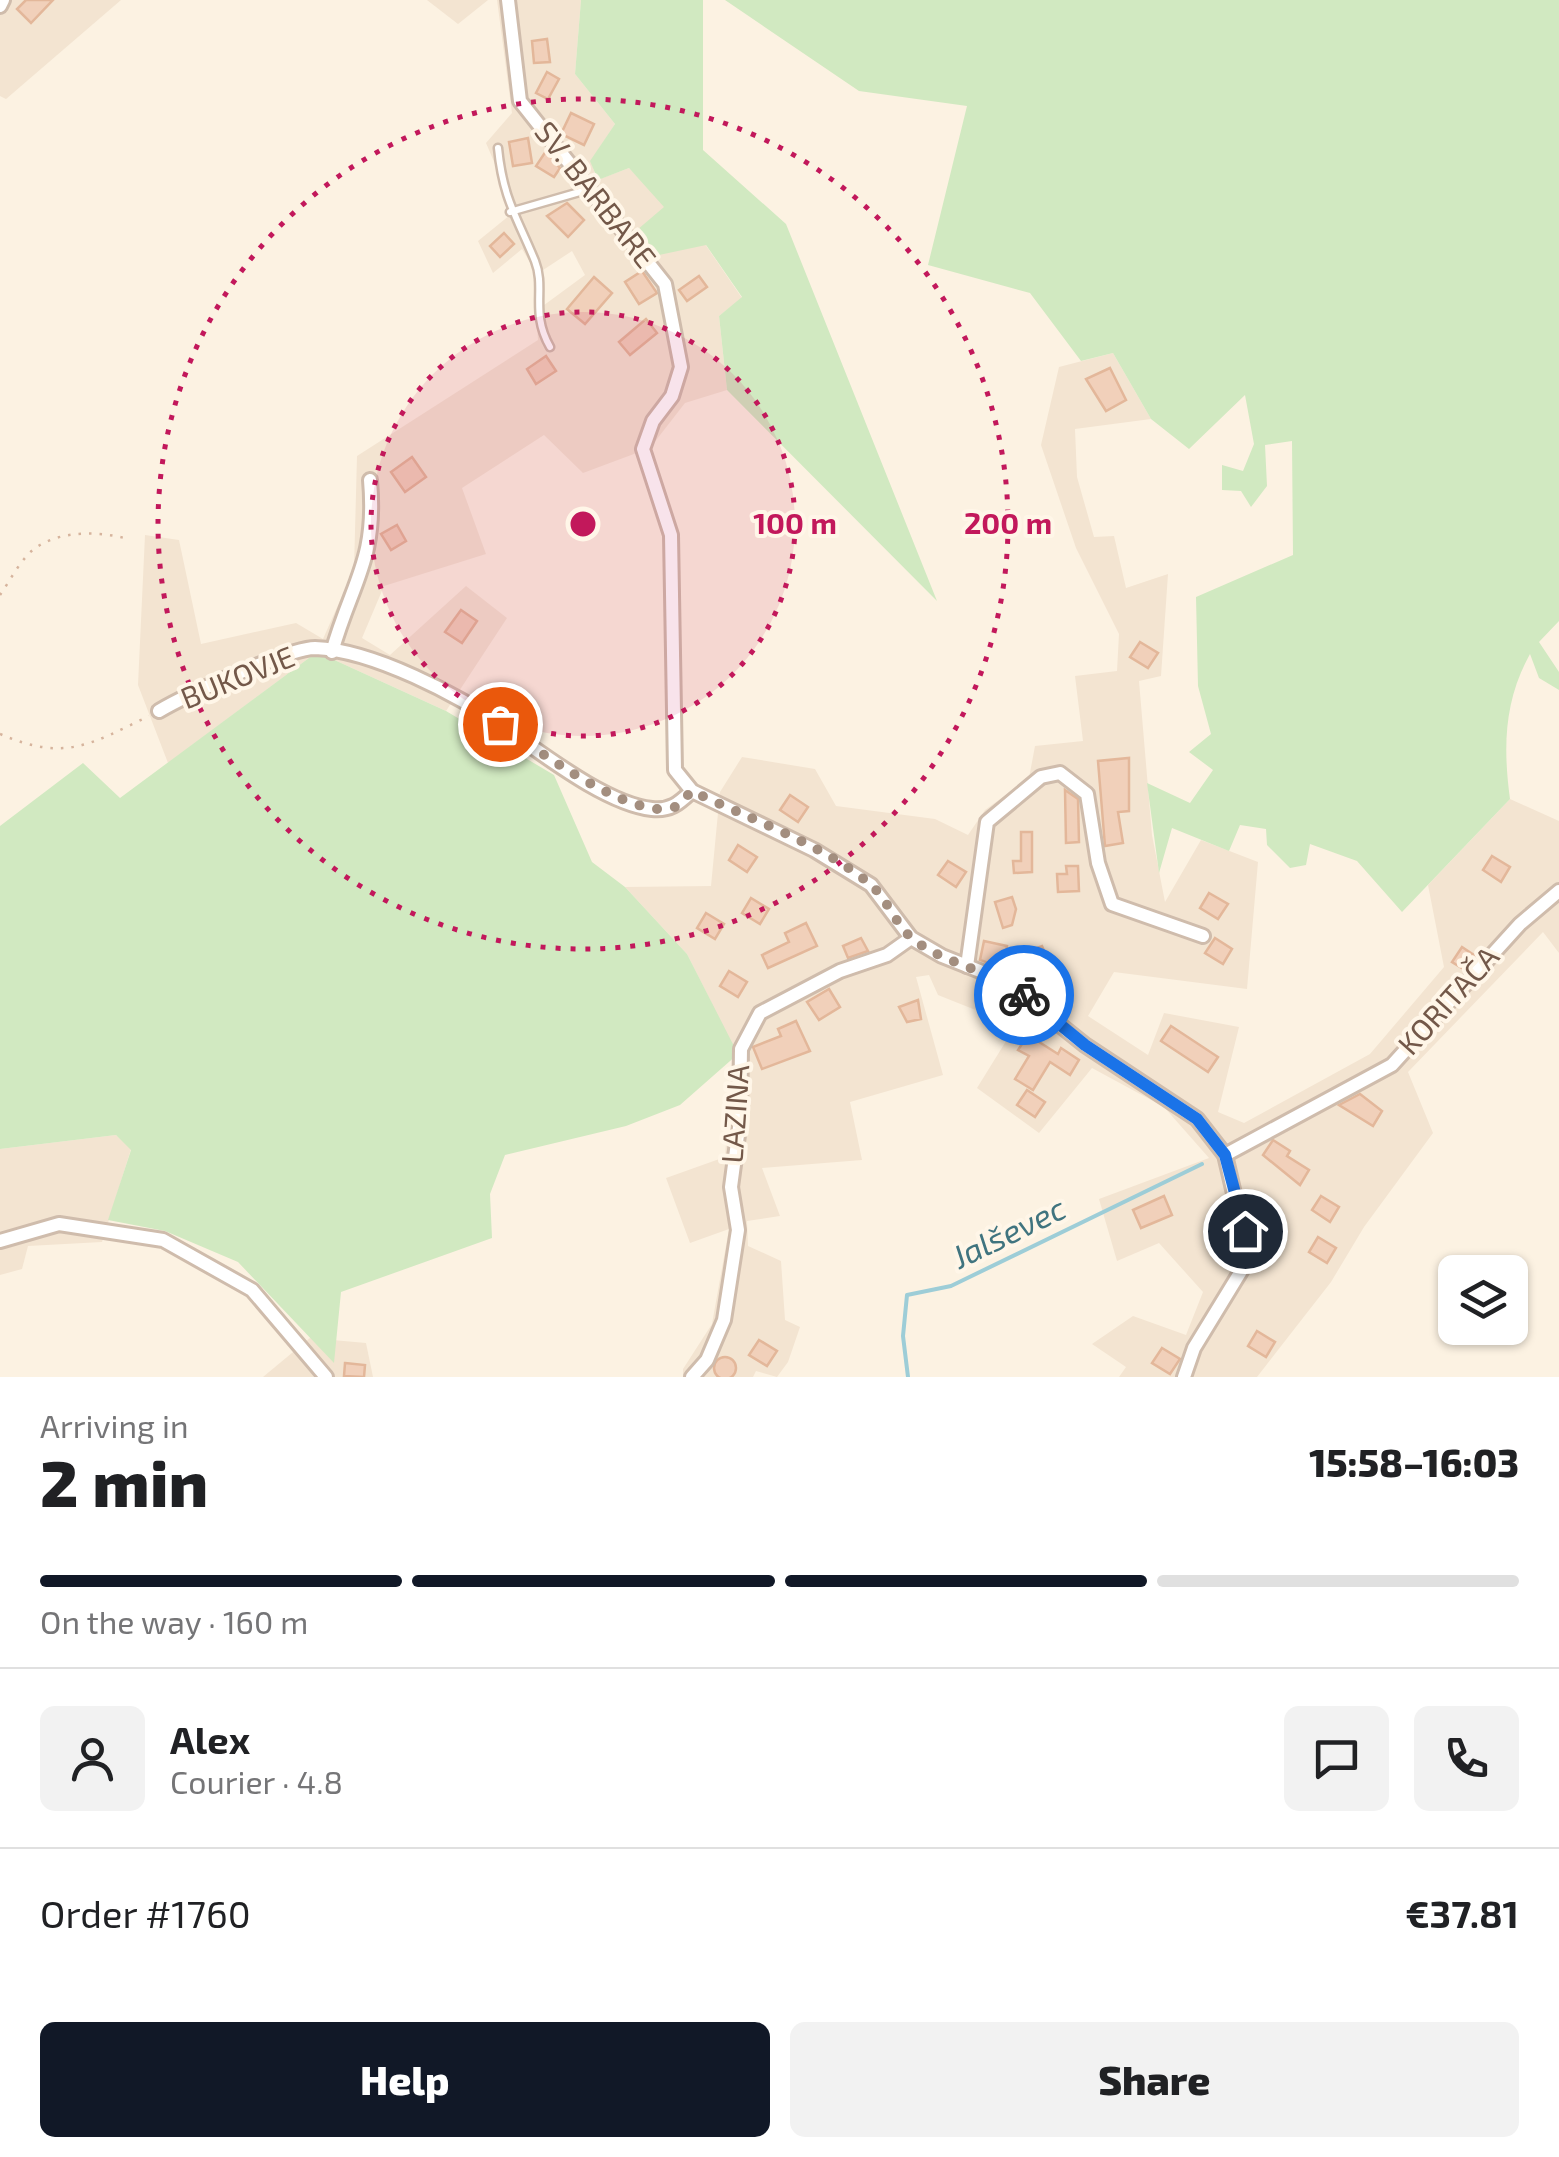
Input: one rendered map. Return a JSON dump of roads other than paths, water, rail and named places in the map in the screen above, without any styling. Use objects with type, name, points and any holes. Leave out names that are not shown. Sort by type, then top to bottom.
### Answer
[{"type":"street","name":"SV. BARBARE","points":[[508,0],[520,101],[665,284],[681,367],[672,396],[653,421],[643,449],[671,535],[675,770],[692,791]]},
{"type":"street","points":[[332,652],[362,576],[374,525],[370,480]]},
{"type":"street","name":"BUKOVJE","points":[[159,712],[191,692],[312,648],[380,664],[431,686],[500,724],[574,777],[650,809],[675,807],[692,791]]},
{"type":"street","points":[[967,966],[987,822],[1041,777],[1060,773],[1087,794],[1095,822],[1098,862],[1112,904],[1203,936]]},
{"type":"street","points":[[692,791],[814,850],[871,885],[911,938],[1006,981],[1115,1067],[1197,1119],[1225,1155],[1248,1258],[1194,1348],[1184,1377]]},
{"type":"street","name":"KORITAČA","points":[[1225,1155],[1392,1066],[1520,924],[1559,891]]},
{"type":"street","name":"LAZINA","points":[[694,1376],[706,1360],[724,1320],[738,1230],[731,1188],[740,1120],[740,1049],[760,1013],[840,971],[887,955],[911,938]]},
{"type":"street","points":[[0,1241],[59,1224],[163,1240],[252,1290],[326,1377]]},
{"type":"lane","points":[[498,148],[510,212],[537,265],[539,328],[550,346]]},
{"type":"lane","points":[[510,212],[590,189]]},
{"type":"waterway","name":"Jalševec","points":[[908,1377],[903,1336],[907,1295],[951,1286],[1202,1164]]}]
